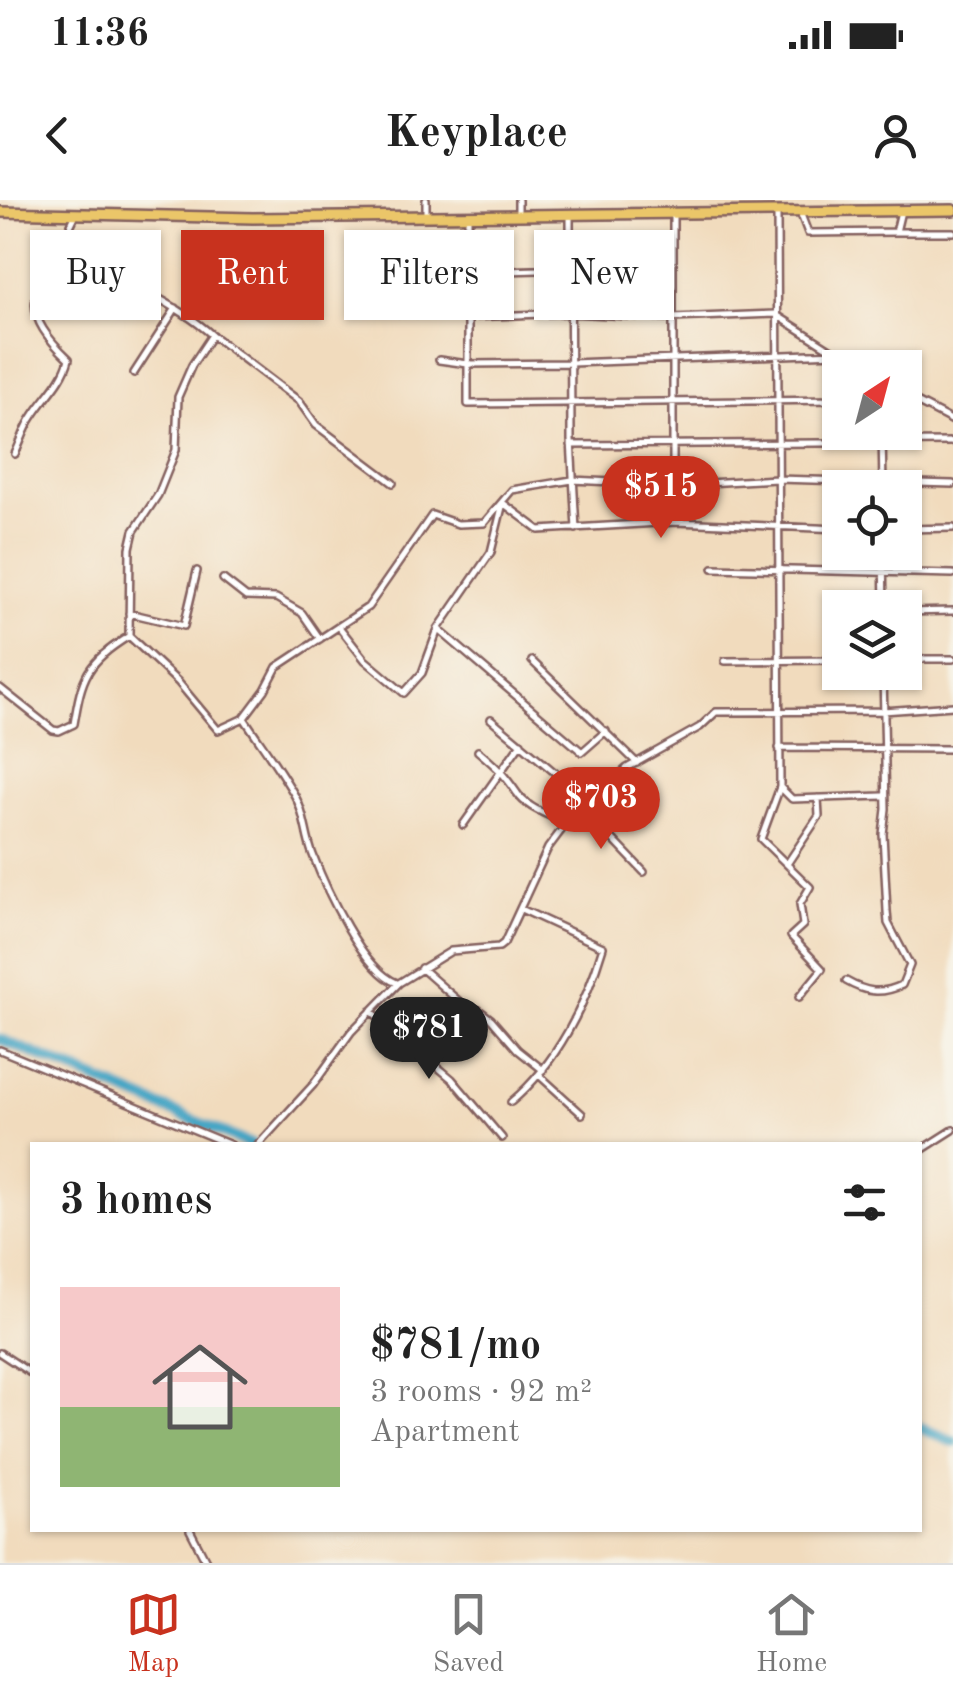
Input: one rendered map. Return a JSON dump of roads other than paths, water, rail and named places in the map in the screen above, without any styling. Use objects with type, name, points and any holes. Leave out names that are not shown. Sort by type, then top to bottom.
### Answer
[{"type":"highway","points":[[0,212],[253,218],[953,210]]},
{"type":"street","points":[[43,212],[45,200]]},
{"type":"street","points":[[426,200],[426,215]]},
{"type":"street","points":[[518,200],[518,214]]},
{"type":"street","points":[[620,200],[620,213]]},
{"type":"street","points":[[722,200],[722,214]]},
{"type":"street","points":[[819,200],[820,212]]},
{"type":"street","points":[[896,232],[901,210]]},
{"type":"street","points":[[800,212],[808,233],[953,232]]},
{"type":"street","points":[[68,230],[76,213]]},
{"type":"street","points":[[673,230],[674,213]]},
{"type":"street","points":[[777,213],[780,788],[760,840],[810,887],[800,904],[802,925],[791,936],[822,969],[799,996]]},
{"type":"street","points":[[468,214],[468,230]]},
{"type":"street","points":[[570,214],[570,230]]},
{"type":"street","points":[[161,300],[287,392],[308,410],[316,425],[393,483]]},
{"type":"street","points":[[134,373],[176,308]]},
{"type":"street","points":[[674,318],[775,314],[834,350]]},
{"type":"street","points":[[16,454],[32,416],[50,396],[67,366],[68,359],[39,320]]},
{"type":"street","points":[[468,320],[468,404],[822,400]]},
{"type":"street","points":[[569,320],[576,529]]},
{"type":"street","points":[[672,320],[676,522]]},
{"type":"street","points":[[212,335],[192,365],[178,397],[176,450],[158,496],[134,531],[128,613],[129,636],[178,682],[218,730],[244,718],[277,667],[368,606],[432,516],[458,524],[484,523],[512,490],[572,480],[673,485],[822,482]]},
{"type":"street","points":[[439,360],[468,364],[571,363],[822,354]]},
{"type":"street","points":[[922,406],[953,421]]},
{"type":"street","points":[[922,442],[953,442]]},
{"type":"street","points":[[571,445],[822,443]]},
{"type":"street","points":[[922,484],[953,484]]},
{"type":"street","points":[[503,502],[539,530],[676,522],[822,529]]},
{"type":"street","points":[[340,628],[365,660],[404,693],[422,673],[438,629],[491,552],[503,502]]},
{"type":"street","points":[[922,529],[953,528]]},
{"type":"street","points":[[713,568],[953,574]]},
{"type":"street","points":[[884,570],[884,590]]},
{"type":"street","points":[[128,613],[184,626],[196,571]]},
{"type":"street","points":[[222,579],[246,597],[270,596],[302,613],[320,639]]},
{"type":"street","points":[[922,612],[953,612]]},
{"type":"street","points":[[438,629],[582,752],[606,731]]},
{"type":"street","points":[[0,688],[53,730],[68,728],[74,724],[78,690],[88,671],[99,657],[129,636]]},
{"type":"street","points":[[922,659],[953,659]]},
{"type":"street","points":[[726,661],[822,660]]},
{"type":"street","points":[[532,661],[637,763]]},
{"type":"street","points":[[846,981],[866,992],[894,989],[902,986],[910,966],[888,923],[883,690]]},
{"type":"street","points":[[261,1142],[398,983],[451,951],[499,948],[548,848],[566,824],[637,763],[700,727],[716,712],[884,711],[953,706]]},
{"type":"street","points":[[244,718],[295,794],[311,852],[336,906],[381,972],[398,983]]},
{"type":"street","points":[[491,719],[590,802]]},
{"type":"street","points":[[464,825],[521,743]]},
{"type":"street","points":[[779,748],[953,749]]},
{"type":"street","points":[[478,752],[501,771],[528,803],[566,824]]},
{"type":"street","points":[[780,788],[792,799],[884,796]]},
{"type":"street","points":[[787,864],[819,816],[818,798]]},
{"type":"street","points":[[584,808],[644,872]]},
{"type":"street","points":[[511,1102],[541,1073],[574,1021],[603,947],[521,909]]},
{"type":"street","points":[[421,968],[462,1004],[491,1019],[582,1114]]},
{"type":"street","points":[[371,1011],[452,1079],[502,1138]]},
{"type":"street","points":[[0,1050],[223,1142]]},
{"type":"street","points":[[922,1150],[953,1130]]},
{"type":"street","points":[[0,1353],[30,1373]]},
{"type":"street","points":[[191,1532],[207,1563]]},
{"type":"waterway","points":[[0,1039],[245,1142]]},
{"type":"waterway","points":[[922,1429],[953,1442]]}]
